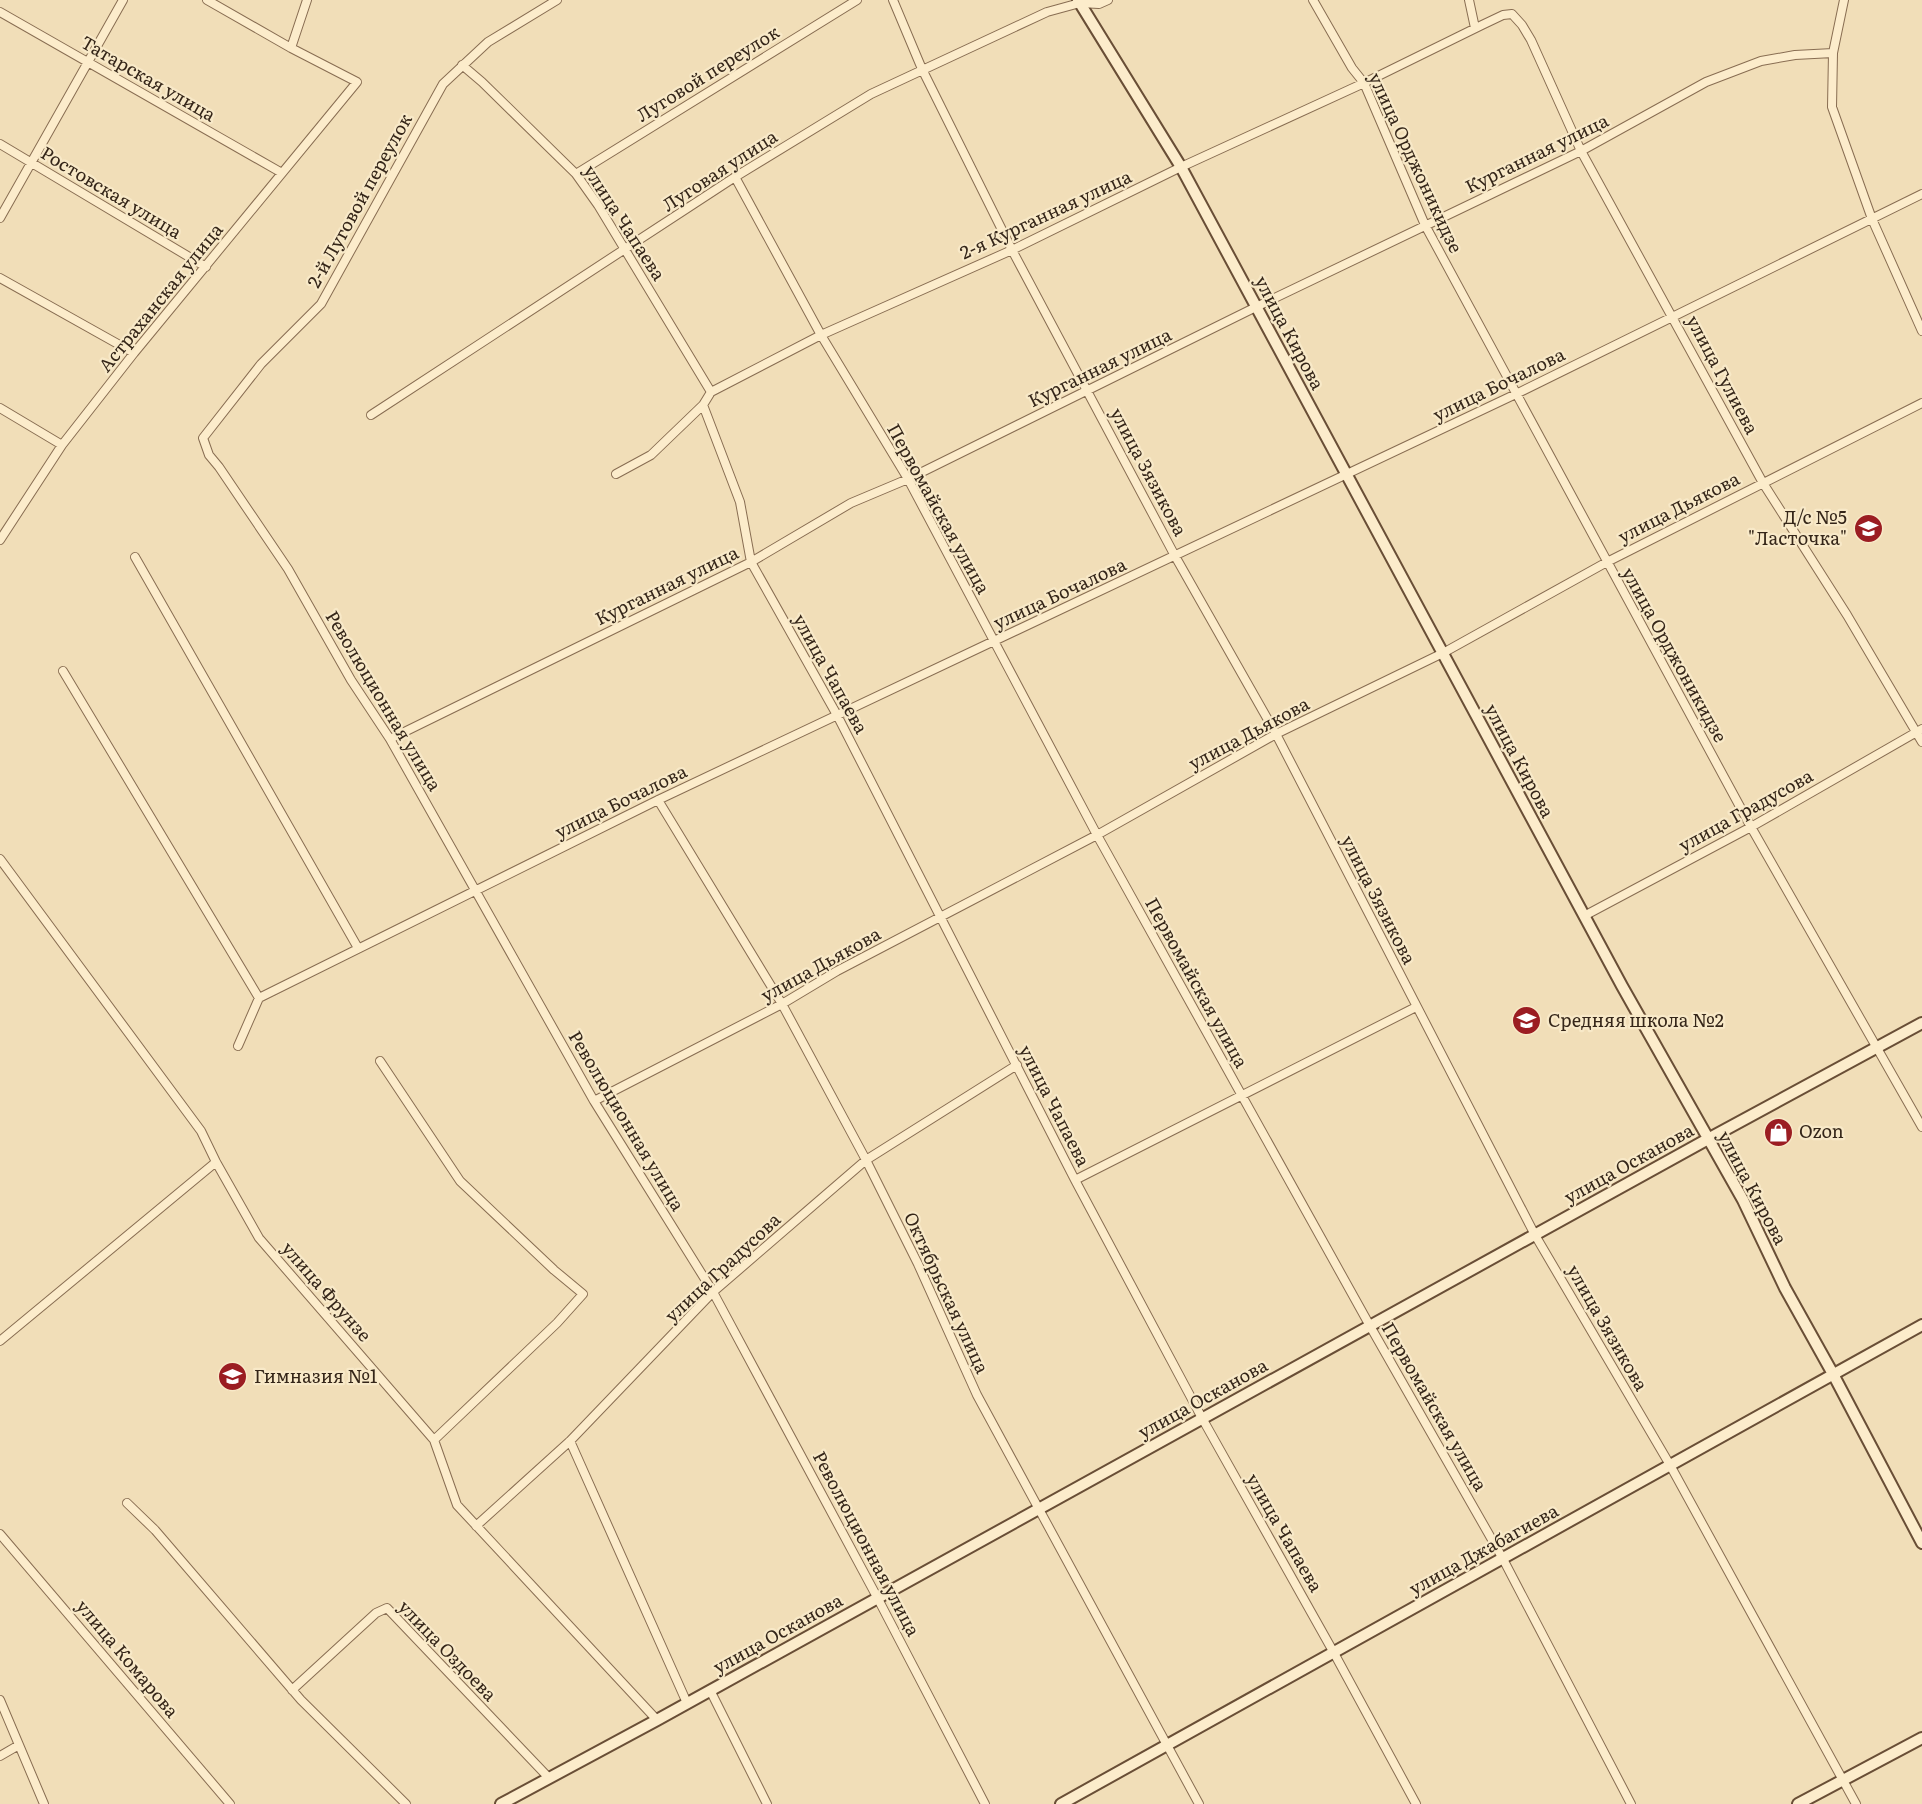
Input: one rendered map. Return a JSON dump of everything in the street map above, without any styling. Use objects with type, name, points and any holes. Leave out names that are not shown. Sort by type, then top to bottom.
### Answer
[{"type":"main road","name":"улица Кирова","points":[[1079,2],[1181,167],[1584,916],[1743,1200],[1785,1288],[1922,1543]]},
{"type":"main road","name":"улица Осканова","points":[[503,1803],[1922,1023]]},
{"type":"main road","name":"улица Джабагиева","points":[[1061,1804],[1922,1325]]},
{"type":"main road","points":[[1798,1804],[1922,1738]]},
{"type":"street","points":[[0,218],[123,0]]},
{"type":"street","points":[[207,0],[291,48],[307,0]]},
{"type":"street","name":"2-й Луговой переулок","points":[[219,467],[209,455],[203,438],[261,364],[321,304],[443,84],[488,42],[557,0]]},
{"type":"street","name":"Луговой переулок","points":[[576,174],[857,0]]},
{"type":"street","name":"улица Зязикова","points":[[893,0],[922,69],[1012,250],[1175,556],[1276,734],[1535,1235],[1670,1465],[1856,1804]]},
{"type":"street","name":"Луговая улица","points":[[371,416],[735,177],[871,94],[1047,12],[1079,2],[1099,4],[1108,0]]},
{"type":"street","name":"улица Орджоникидзе","points":[[1313,0],[1352,68],[1364,83],[1425,225],[1606,562],[1751,826],[1922,1127]]},
{"type":"street","points":[[1468,0],[1475,28]]},
{"type":"street","points":[[1844,0],[1833,53],[1832,107],[1872,219],[1922,331]]},
{"type":"street","name":"Татарская улица","points":[[0,12],[282,173]]},
{"type":"street","name":"2-я Курганная улица","points":[[711,392],[821,335],[1012,250],[1475,28],[1503,15],[1512,14]]},
{"type":"street","name":"улица Гулиева","points":[[1512,14],[1531,40],[1581,151],[1763,483],[1919,730],[1922,742]]},
{"type":"street","name":"Астраханская улица","points":[[0,540],[62,445],[134,353],[357,82],[291,48]]},
{"type":"street","name":"Курганная улица","points":[[390,739],[751,562],[850,503],[908,479],[1256,307],[1581,151],[1706,82],[1761,61],[1795,55],[1833,53]]},
{"type":"street","name":"улица Чапаева","points":[[462,66],[482,82],[576,174],[598,205],[711,392]]},
{"type":"street","name":"Ростовская улица","points":[[0,144],[206,267]]},
{"type":"street","name":"Первомайская улица","points":[[735,177],[821,335],[908,479],[1097,835],[1370,1326],[1503,1559],[1631,1804]]},
{"type":"street","name":"улица Бочалова","points":[[259,998],[658,800],[1516,394],[1922,194]]},
{"type":"street","points":[[0,278],[134,353]]},
{"type":"street","points":[[616,474],[651,455],[703,405],[711,392]]},
{"type":"street","name":"улица Дьякова","points":[[594,1101],[782,1004],[837,971],[1097,835],[1276,734],[1443,653],[1606,562],[1922,403]]},
{"type":"street","name":"улица Чапаева","points":[[703,405],[740,502],[751,562],[837,715],[1075,1180],[1202,1419],[1416,1804]]},
{"type":"street","points":[[0,408],[62,445]]},
{"type":"street","name":"Революционная улица","points":[[219,467],[288,569],[351,680],[390,739],[594,1101],[713,1292],[878,1597],[985,1804]]},
{"type":"street","points":[[135,556],[358,948]]},
{"type":"street","points":[[63,671],[259,998],[238,1046]]},
{"type":"street","name":"улица Градусова","points":[[1584,916],[1751,826],[1919,730]]},
{"type":"street","name":"Октябрьская улица","points":[[658,800],[782,1004],[867,1160],[918,1264],[977,1395],[1166,1747],[1199,1804]]},
{"type":"street","name":"улица Фрунзе","points":[[0,859],[201,1131],[216,1162],[260,1238],[434,1440],[457,1505],[657,1720]]},
{"type":"street","points":[[1075,1180],[1416,1007]]},
{"type":"street","points":[[380,1061],[459,1181],[583,1294],[557,1323],[434,1440]]},
{"type":"street","name":"улица Градусова","points":[[476,1526],[570,1441],[713,1292],[867,1160],[1017,1065]]},
{"type":"street","points":[[0,1341],[216,1162]]},
{"type":"street","points":[[570,1441],[687,1703]]},
{"type":"street","points":[[128,1503],[292,1690],[406,1804]]},
{"type":"street","name":"улица Комарова","points":[[0,1534],[230,1804]]},
{"type":"street","name":"улица Оздоева","points":[[292,1690],[376,1613],[387,1608],[549,1778]]},
{"type":"street","points":[[710,1690],[768,1804]]},
{"type":"street","points":[[0,1700],[44,1804]]},
{"type":"street","points":[[0,1756],[19,1745]]},
{"type":"place","name":"Д/с №5 \"Ласточка\"","points":[[1868,528]]},
{"type":"place","name":"Средняя школа №2","points":[[1527,1021]]},
{"type":"place","name":"Ozon","points":[[1778,1132]]},
{"type":"place","name":"Гимназия №1","points":[[233,1377]]}]
